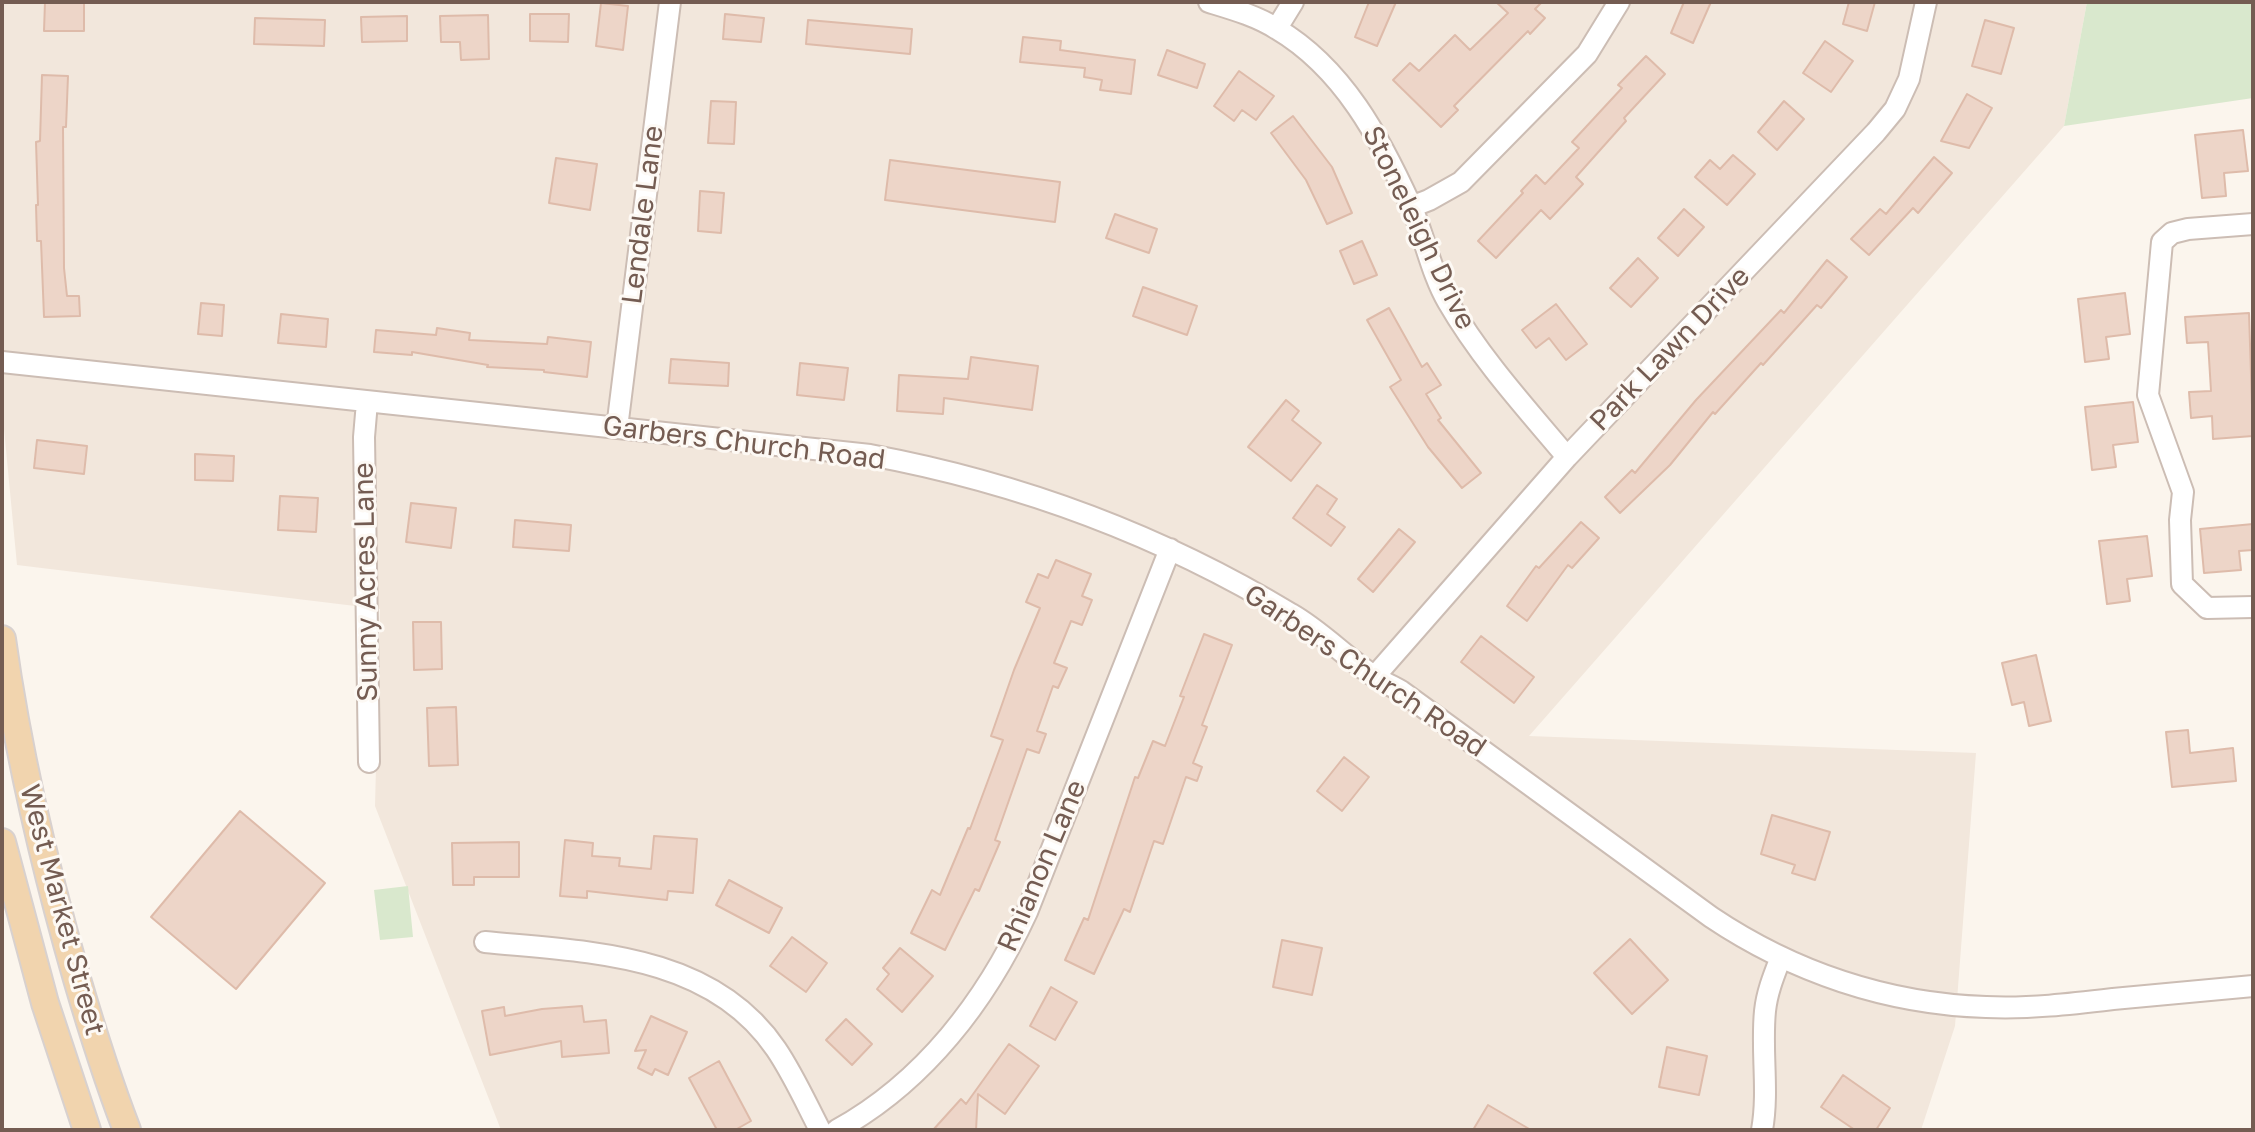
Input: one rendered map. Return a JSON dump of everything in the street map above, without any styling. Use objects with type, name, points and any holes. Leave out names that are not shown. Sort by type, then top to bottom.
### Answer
[{"type":"main road","name":"West Market Street","points":[[2,639],[24,767],[52,889],[93,1032],[127,1130]]},
{"type":"main road","name":"West Market Street","points":[[2,842],[45,1003],[87,1130]]},
{"type":"street","name":"Lendale Lane","points":[[617,428],[670,2]]},
{"type":"street","name":"Stoneleigh Drive","points":[[1209,2],[1277,28],[1326,69],[1363,111],[1411,207],[1446,299],[1479,352],[1567,457]]},
{"type":"street","points":[[1277,28],[1293,2]]},
{"type":"street","points":[[1411,207],[1461,182],[1587,54],[1619,2]]},
{"type":"street","name":"Park Lawn Drive","points":[[1375,676],[1567,457],[1895,109],[1909,79],[1926,2]]},
{"type":"street","points":[[2253,224],[2188,229],[2172,233],[2162,242],[2148,395],[2183,492],[2180,520],[2182,584],[2207,608],[2253,607]]},
{"type":"street","name":"Garbers Church Road","points":[[2,362],[870,455],[1022,491],[1095,516],[1170,549],[1294,615],[1711,917],[1750,941],[1822,975],[1870,991],[1965,1006],[2035,1007],[2253,986]]},
{"type":"street","name":"Sunny Acres Lane","points":[[367,402],[364,437],[369,762]]},
{"type":"street","name":"Rhianon Lane","points":[[837,1130],[872,1109],[919,1069],[968,1013],[1003,962],[1027,912],[1170,549]]},
{"type":"street","points":[[485,942],[611,955],[664,968],[703,985],[735,1006],[775,1047],[820,1130]]},
{"type":"street","points":[[1762,1130],[1765,1107],[1765,1013],[1769,989],[1781,957]]},
{"type":"shaded area","points":[[2,2],[2087,2],[2064,126],[1529,736],[1976,753],[1955,1026],[1921,1130],[501,1130],[375,806],[380,609],[17,565],[2,408]]},
{"type":"green space","points":[[2087,2],[2253,2],[2253,98],[2064,126]]},
{"type":"green space","points":[[408,886],[413,937],[380,940],[374,890]]},
{"type":"building","points":[[45,2],[84,2],[84,31],[44,31]]},
{"type":"building","points":[[1369,2],[1396,2],[1377,46],[1355,37]]},
{"type":"building","points":[[1496,2],[1542,2],[1535,9],[1545,18],[1530,34],[1528,31],[1454,106],[1458,110],[1441,127],[1393,80],[1410,63],[1419,71],[1455,35],[1470,50],[1508,13]]},
{"type":"building","points":[[1684,2],[1711,2],[1693,43],[1671,33]]},
{"type":"building","points":[[1849,2],[1875,2],[1867,31],[1843,24]]},
{"type":"building","points":[[601,3],[628,6],[623,50],[596,46]]},
{"type":"building","points":[[530,14],[569,14],[568,42],[530,41]]},
{"type":"building","points":[[725,14],[764,18],[761,42],[723,39]]},
{"type":"building","points":[[488,15],[489,59],[461,60],[460,42],[441,42],[440,16]]},
{"type":"building","points":[[407,16],[407,41],[362,42],[361,17]]},
{"type":"building","points":[[255,18],[325,20],[324,46],[254,44]]},
{"type":"building","points":[[808,20],[912,29],[910,54],[806,44]]},
{"type":"building","points":[[1985,20],[2014,28],[2001,74],[1972,66]]},
{"type":"building","points":[[1023,37],[1061,41],[1060,50],[1135,60],[1131,94],[1100,90],[1102,80],[1084,77],[1085,68],[1020,62]]},
{"type":"building","points":[[1825,41],[1853,61],[1831,92],[1803,73]]},
{"type":"building","points":[[1167,50],[1205,64],[1197,88],[1158,75]]},
{"type":"building","points":[[1646,56],[1665,74],[1576,177],[1583,184],[1550,219],[1541,210],[1496,258],[1478,241],[1536,175],[1545,184],[1579,148],[1572,142],[1622,88],[1618,85]]},
{"type":"building","points":[[1239,71],[1274,96],[1256,120],[1242,110],[1234,121],[1214,106]]},
{"type":"building","points":[[42,75],[68,76],[66,127],[63,127],[64,268],[67,296],[79,296],[80,316],[44,317],[41,241],[37,241],[36,205],[36,142],[40,141]]},
{"type":"building","points":[[1967,94],[1992,108],[1969,148],[1941,141]]},
{"type":"building","points":[[711,101],[736,102],[734,144],[708,143]]},
{"type":"building","points":[[1784,101],[1804,119],[1777,150],[1758,132]]},
{"type":"building","points":[[1293,116],[1332,167],[1352,213],[1327,224],[1306,180],[1271,133]]},
{"type":"building","points":[[2243,130],[2248,171],[2224,173],[2226,196],[2202,198],[2195,135]]},
{"type":"building","points":[[1733,155],[1755,174],[1727,205],[1695,177],[1710,160],[1720,169]]},
{"type":"building","points":[[1934,157],[1952,173],[1918,213],[1913,208],[1869,255],[1851,239],[1880,209],[1886,214]]},
{"type":"building","points":[[556,158],[597,164],[590,210],[549,203]]},
{"type":"building","points":[[890,160],[1060,182],[1055,222],[885,200]]},
{"type":"building","points":[[700,191],[724,193],[721,233],[698,231]]},
{"type":"building","points":[[1684,209],[1704,227],[1678,256],[1658,238]]},
{"type":"building","points":[[1115,214],[1157,229],[1149,253],[1106,238]]},
{"type":"building","points":[[1362,241],[1377,275],[1354,284],[1340,251]]},
{"type":"building","points":[[1638,258],[1658,278],[1631,307],[1610,288]]},
{"type":"building","points":[[1827,260],[1847,277],[1821,308],[1817,305],[1763,365],[1761,363],[1715,414],[1713,412],[1670,465],[1620,513],[1605,497],[1632,470],[1635,473],[1696,400],[1781,310],[1784,313]]},
{"type":"building","points":[[1143,287],[1197,306],[1187,335],[1133,316]]},
{"type":"building","points":[[2125,293],[2130,334],[2106,337],[2109,359],[2085,362],[2078,299]]},
{"type":"building","points":[[201,303],[224,305],[222,336],[198,334]]},
{"type":"building","points":[[1556,304],[1587,344],[1566,360],[1549,338],[1536,348],[1522,330]]},
{"type":"building","points":[[1389,308],[1422,367],[1427,363],[1441,385],[1426,394],[1441,418],[1438,420],[1481,473],[1462,488],[1428,447],[1390,387],[1401,380],[1367,320]]},
{"type":"building","points":[[2249,313],[2253,436],[2213,439],[2212,416],[2191,418],[2189,392],[2211,391],[2208,342],[2187,343],[2185,317]]},
{"type":"building","points":[[281,314],[328,319],[326,347],[278,343]]},
{"type":"building","points":[[437,328],[470,333],[469,340],[547,344],[548,337],[591,342],[587,377],[544,370],[487,367],[412,352],[412,355],[374,352],[376,330],[436,335]]},
{"type":"building","points":[[971,357],[1038,366],[1032,410],[944,398],[943,414],[897,411],[899,375],[968,379]]},
{"type":"building","points":[[671,359],[729,363],[728,386],[669,383]]},
{"type":"building","points":[[800,363],[848,368],[844,400],[797,395]]},
{"type":"building","points":[[1286,400],[1299,411],[1292,420],[1321,443],[1291,481],[1248,447]]},
{"type":"building","points":[[2133,402],[2138,442],[2113,445],[2116,467],[2092,470],[2085,407]]},
{"type":"building","points":[[37,440],[87,446],[84,474],[34,468]]},
{"type":"building","points":[[195,454],[234,456],[233,481],[195,480]]},
{"type":"building","points":[[1317,485],[1337,499],[1327,514],[1345,527],[1331,546],[1293,518]]},
{"type":"building","points":[[280,496],[318,498],[316,532],[278,530]]},
{"type":"building","points":[[411,503],[456,508],[451,548],[406,542]]},
{"type":"building","points":[[515,520],[571,525],[569,551],[513,547]]},
{"type":"building","points":[[1581,522],[1599,538],[1572,568],[1568,565],[1527,621],[1507,606],[1536,566],[1539,568]]},
{"type":"building","points":[[2253,524],[2253,550],[2239,551],[2241,570],[2204,573],[2200,529]]},
{"type":"building","points":[[1399,529],[1415,542],[1373,592],[1358,579]]},
{"type":"building","points":[[2147,536],[2152,576],[2127,579],[2130,601],[2107,604],[2099,541]]},
{"type":"building","points":[[1056,560],[1091,574],[1082,596],[1092,600],[1082,625],[1071,621],[1054,663],[1067,668],[1058,688],[1053,686],[1037,731],[1046,734],[1039,753],[1027,749],[995,840],[1000,842],[979,891],[975,889],[945,950],[911,933],[932,890],[940,895],[970,829],[1003,740],[991,736],[1040,608],[1026,602],[1038,574],[1048,578]]},
{"type":"building","points":[[413,622],[441,622],[442,669],[414,670]]},
{"type":"building","points":[[1204,634],[1232,645],[1202,725],[1207,727],[1193,763],[1202,767],[1197,781],[1186,777],[1163,844],[1154,841],[1130,912],[1124,909],[1094,974],[1065,960],[1084,918],[1088,920],[1135,777],[1138,778],[1153,741],[1165,746]]},
{"type":"building","points":[[1481,636],[1534,677],[1514,703],[1461,662]]},
{"type":"building","points":[[2036,655],[2051,721],[2029,726],[2024,702],[2012,705],[2002,663]]},
{"type":"building","points":[[456,707],[458,765],[429,766],[427,708]]},
{"type":"building","points":[[2188,730],[2190,753],[2233,748],[2236,781],[2172,787],[2166,732]]},
{"type":"building","points":[[1344,757],[1369,777],[1342,811],[1317,791]]},
{"type":"building","points":[[240,811],[325,883],[236,989],[151,917]]},
{"type":"building","points":[[1772,815],[1830,832],[1815,880],[1792,873],[1795,865],[1761,854]]},
{"type":"building","points":[[654,836],[697,839],[693,893],[668,891],[667,900],[587,891],[587,898],[560,896],[565,840],[593,843],[592,856],[620,858],[619,866],[651,869]]},
{"type":"building","points":[[519,842],[519,877],[474,877],[474,885],[453,885],[452,843]]},
{"type":"building","points":[[729,880],[782,908],[769,933],[716,905]]},
{"type":"building","points":[[792,937],[827,963],[806,992],[770,966]]},
{"type":"building","points":[[1630,939],[1668,980],[1632,1014],[1594,973]]},
{"type":"building","points":[[1282,940],[1322,948],[1312,995],[1273,987]]},
{"type":"building","points":[[900,948],[933,976],[902,1012],[877,989],[889,974],[883,968]]},
{"type":"building","points":[[1051,987],[1077,1002],[1055,1040],[1030,1026]]},
{"type":"building","points":[[582,1006],[584,1022],[606,1020],[609,1053],[562,1057],[561,1041],[490,1055],[482,1011],[504,1007],[505,1016]]},
{"type":"building","points":[[651,1016],[687,1032],[668,1075],[655,1069],[652,1075],[638,1068],[646,1050],[635,1051]]},
{"type":"building","points":[[846,1019],[872,1044],[852,1065],[826,1040]]},
{"type":"building","points":[[1009,1044],[1039,1066],[1005,1114],[978,1094],[976,1130],[933,1130],[961,1099],[966,1104]]},
{"type":"building","points":[[1667,1047],[1707,1056],[1699,1095],[1659,1087]]},
{"type":"building","points":[[719,1061],[751,1121],[735,1130],[717,1130],[689,1078]]},
{"type":"building","points":[[1843,1075],[1890,1108],[1876,1130],[1855,1130],[1821,1107]]},
{"type":"building","points":[[1488,1105],[1531,1130],[1473,1130]]}]
